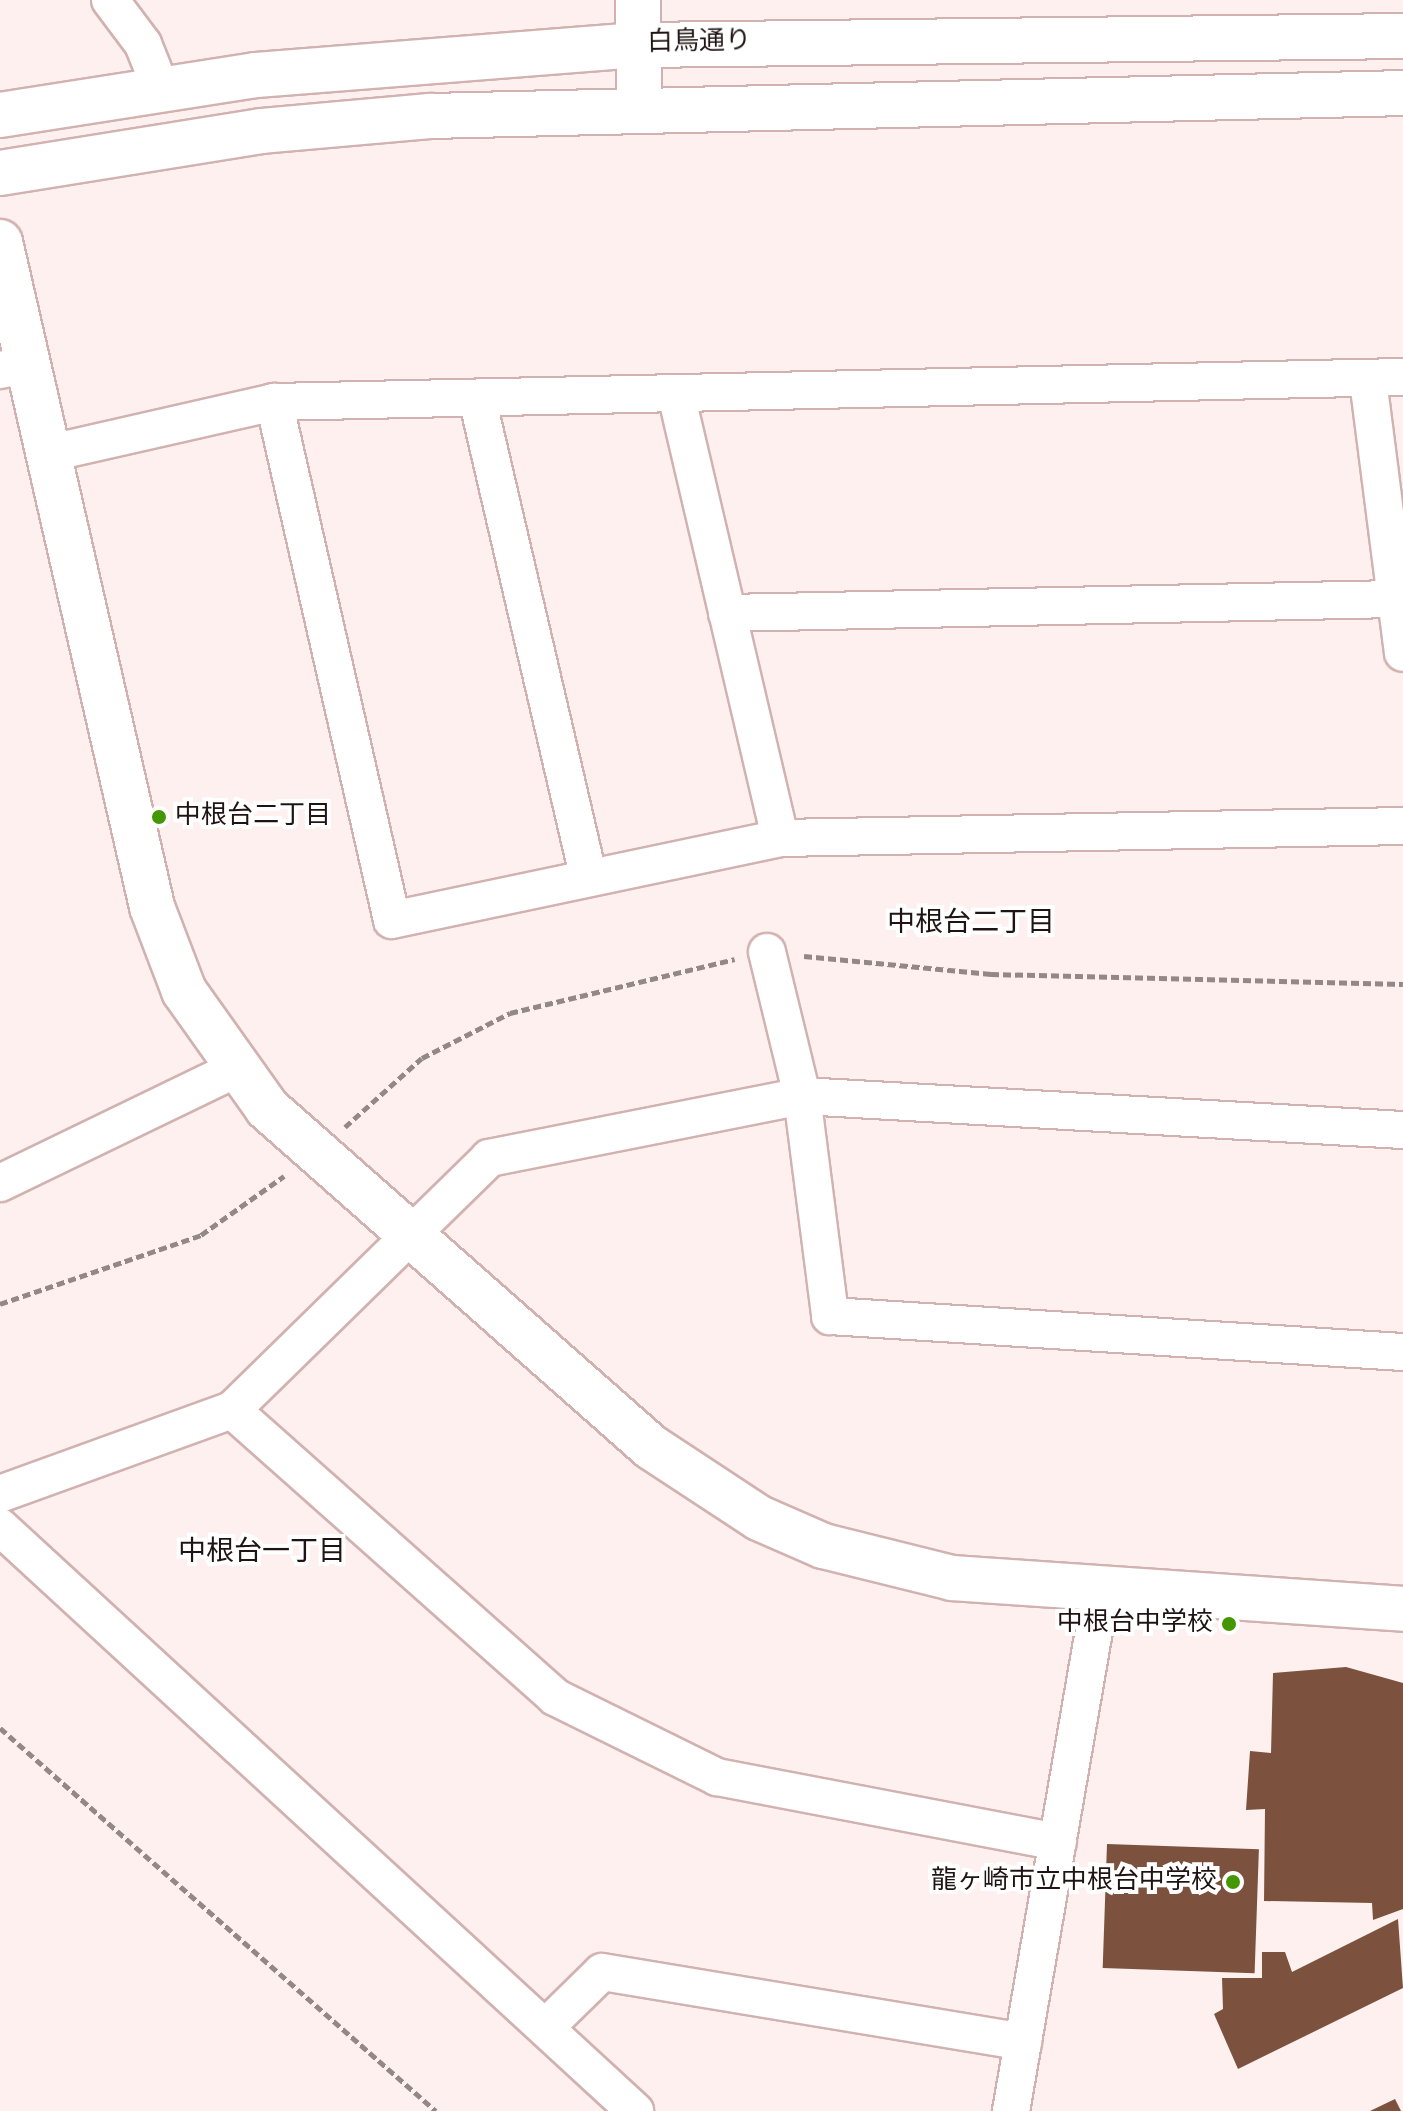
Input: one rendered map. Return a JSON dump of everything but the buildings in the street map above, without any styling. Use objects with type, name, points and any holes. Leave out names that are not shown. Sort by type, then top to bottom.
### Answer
[{"type":"main road","points":[[638,0],[639,106]]},
{"type":"main road","name":"白鳥通り","points":[[0,115],[161,89],[433,57],[638,45],[1403,36]]},
{"type":"main road","points":[[0,173],[262,131],[639,106],[1403,93]]},
{"type":"main road","points":[[0,242],[12,368],[46,454],[152,907],[184,991],[234,1070],[316,1153],[651,1447],[759,1518],[891,1567],[1101,1590],[1403,1609]]},
{"type":"street","points":[[110,0],[143,44],[161,89]]},
{"type":"street","points":[[46,454],[274,402],[1386,378],[1396,599],[1403,653]]},
{"type":"street","points":[[676,394],[780,838]]},
{"type":"street","points":[[477,398],[589,878]]},
{"type":"street","points":[[274,402],[392,920],[780,838],[1403,826]]},
{"type":"street","points":[[727,613],[1396,599]]},
{"type":"street","points":[[767,952],[802,1096],[830,1316],[1403,1352]]},
{"type":"street","points":[[0,1183],[234,1070]]},
{"type":"street","points":[[0,1494],[232,1410],[489,1158],[802,1096],[1403,1130]]},
{"type":"street","points":[[232,1410],[555,1697],[717,1777],[1058,1842]]},
{"type":"street","points":[[0,1527],[635,2111]]},
{"type":"street","points":[[1011,2111],[1101,1590]]},
{"type":"street","points":[[546,2027],[602,1972],[1023,2042]]},
{"type":"path","points":[[0,1304],[201,1235],[316,1153],[422,1058],[510,1013],[767,952],[991,974],[1403,984]]},
{"type":"path","points":[[0,1728],[436,2111]]},
{"type":"place","name":"中根台二丁目","points":[[159,817]]},
{"type":"place","name":"中根台中学校","points":[[1229,1624]]},
{"type":"place","name":"龍ヶ崎市立中根台中学校","points":[[1233,1882]]},
{"type":"district","name":"中根台二丁目","points":[[971,924]]},
{"type":"district","name":"中根台一丁目","points":[[262,1553]]}]
